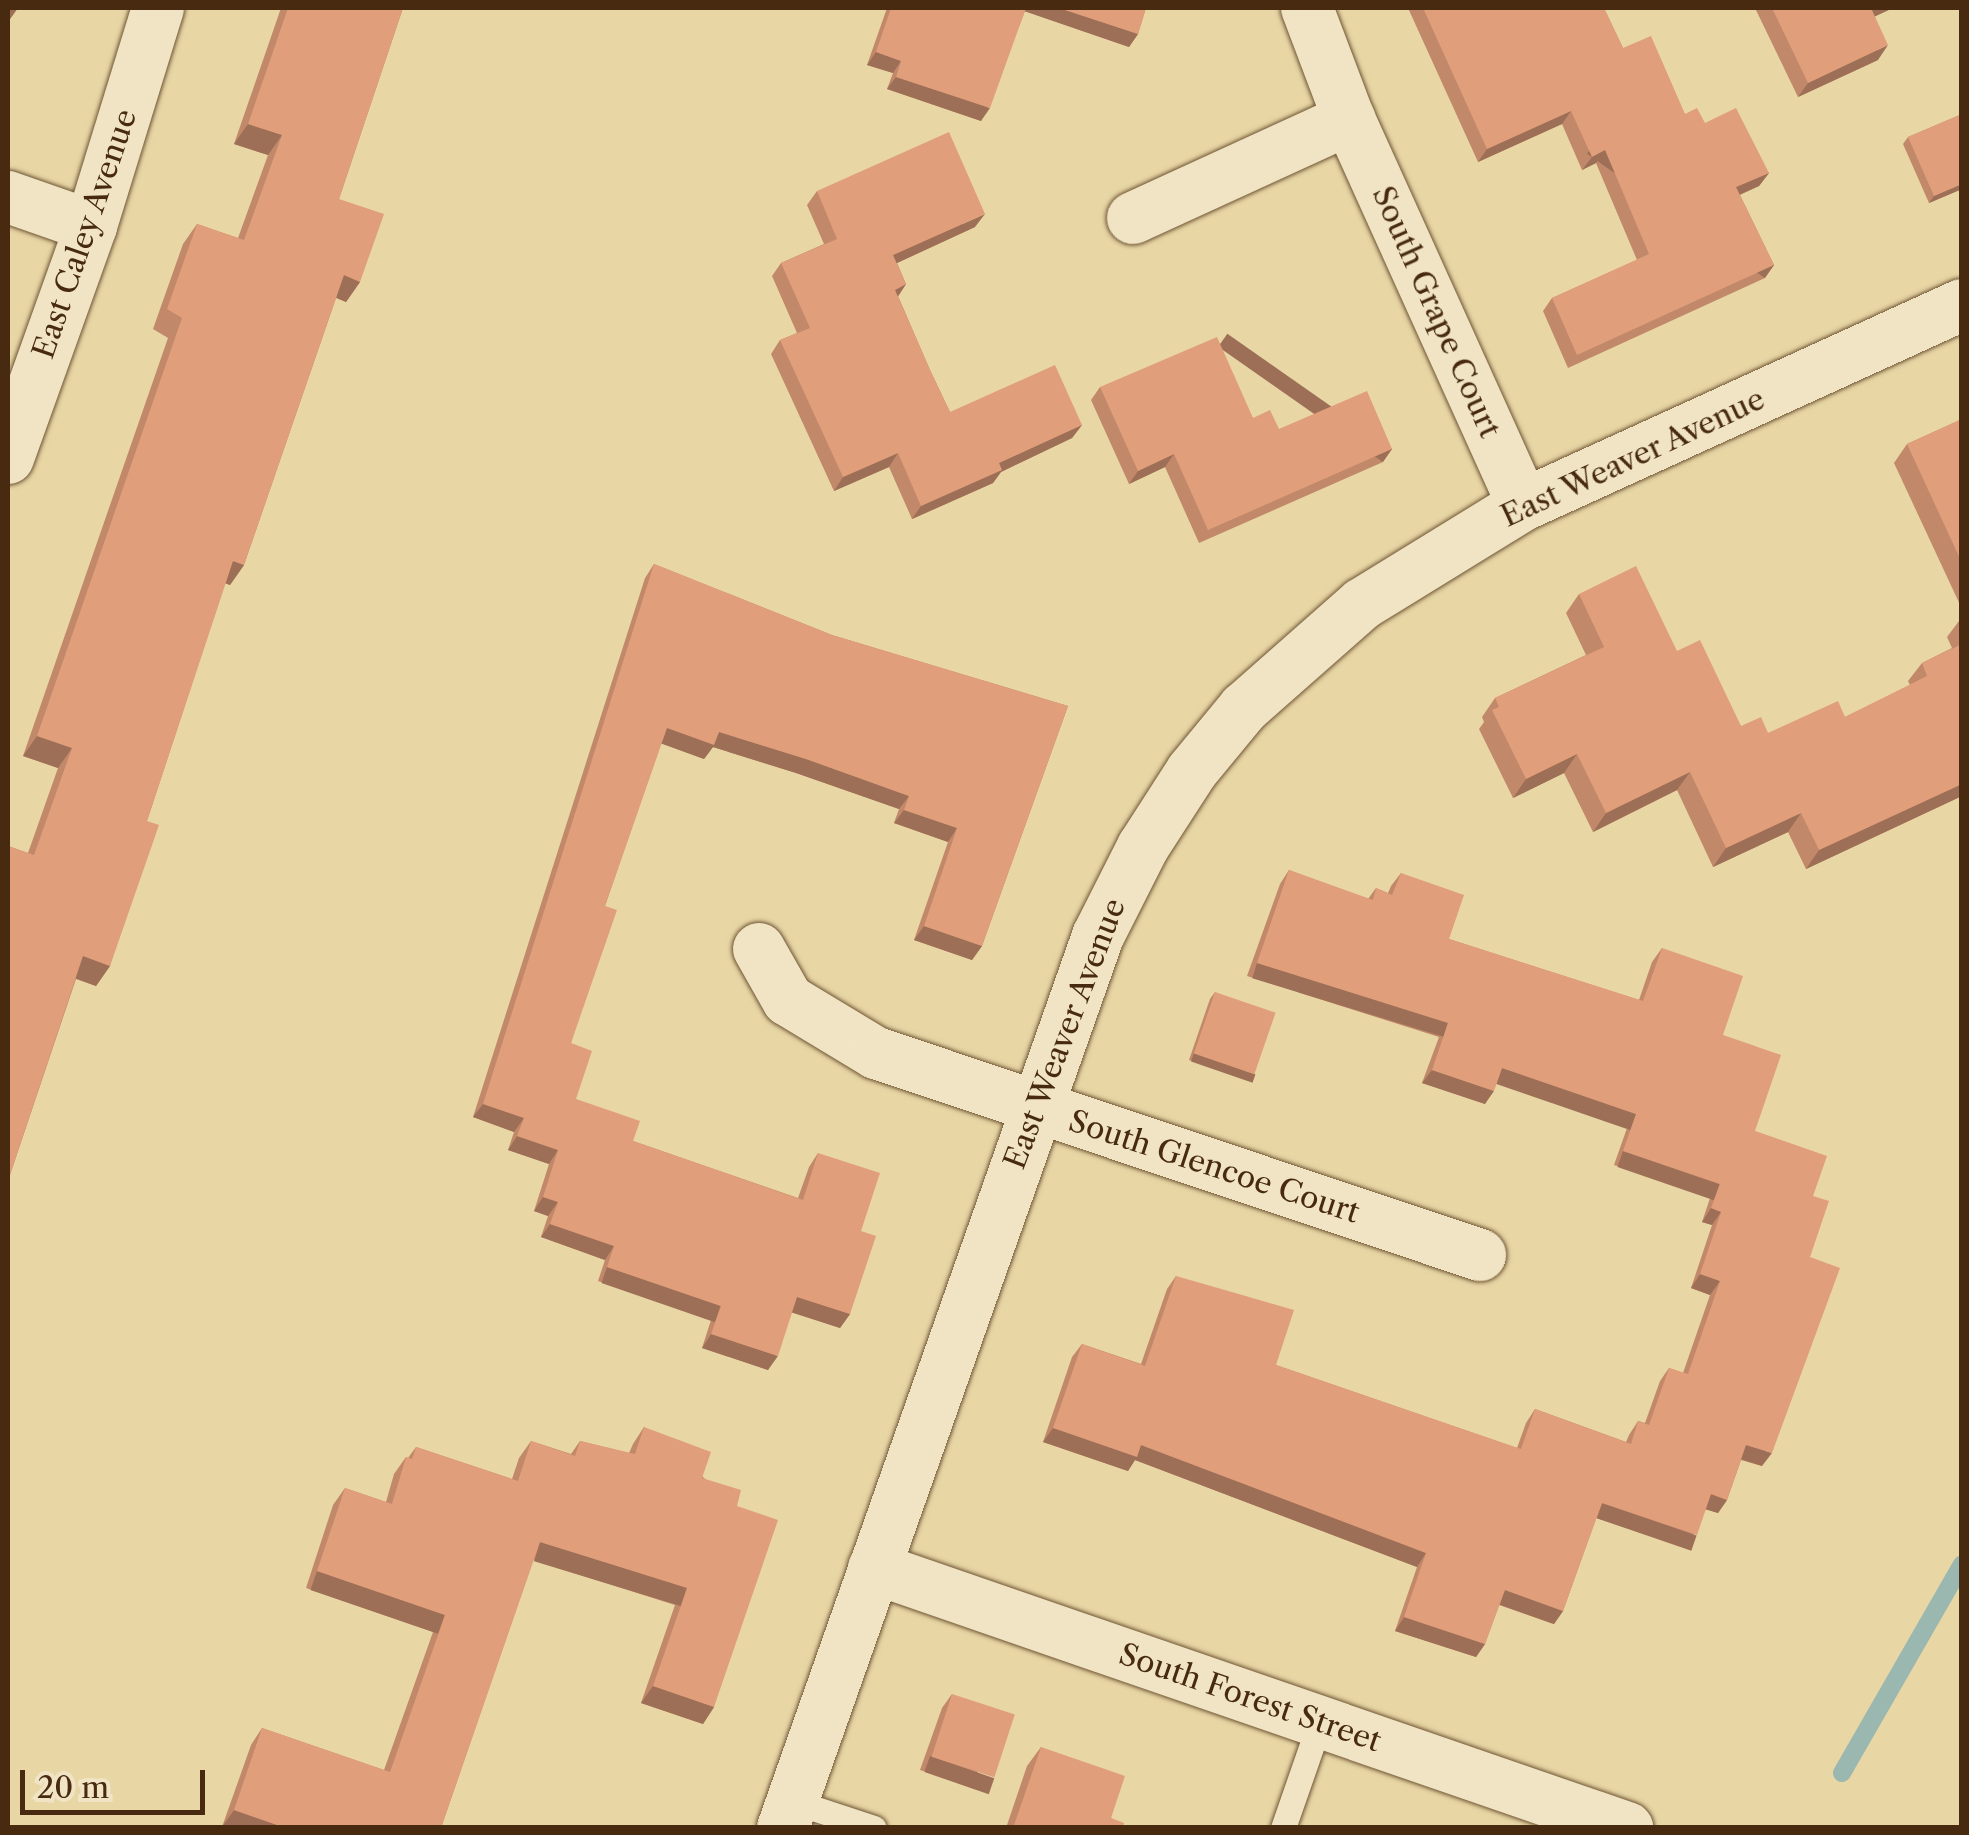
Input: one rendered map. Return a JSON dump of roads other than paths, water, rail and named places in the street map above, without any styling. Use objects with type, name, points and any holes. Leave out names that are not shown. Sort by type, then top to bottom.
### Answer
[{"type":"street","name":"East Caley Avenue","points":[[8,458],[91,226],[158,8]]},
{"type":"street","name":"South Grape Court","points":[[1307,8],[1349,119],[1524,505]]},
{"type":"street","points":[[1133,218],[1349,119]]},
{"type":"street","points":[[8,197],[91,226]]},
{"type":"street","name":"East Weaver Avenue","points":[[788,1814],[1033,1108],[1098,936],[1143,847],[1192,771],[1244,708],[1362,604],[1524,505],[1962,305]]},
{"type":"street","name":"South Glencoe Court","points":[[760,950],[788,1000],[820,1025],[876,1053],[1480,1254]]},
{"type":"street","name":"South Forest Street","points":[[874,1568],[1626,1828]]},
{"type":"lane","points":[[1284,1828],[1320,1722]]},
{"type":"lane","points":[[788,1814],[874,1828]]},
{"type":"waterway","points":[[1842,1773],[1962,1564]]}]
